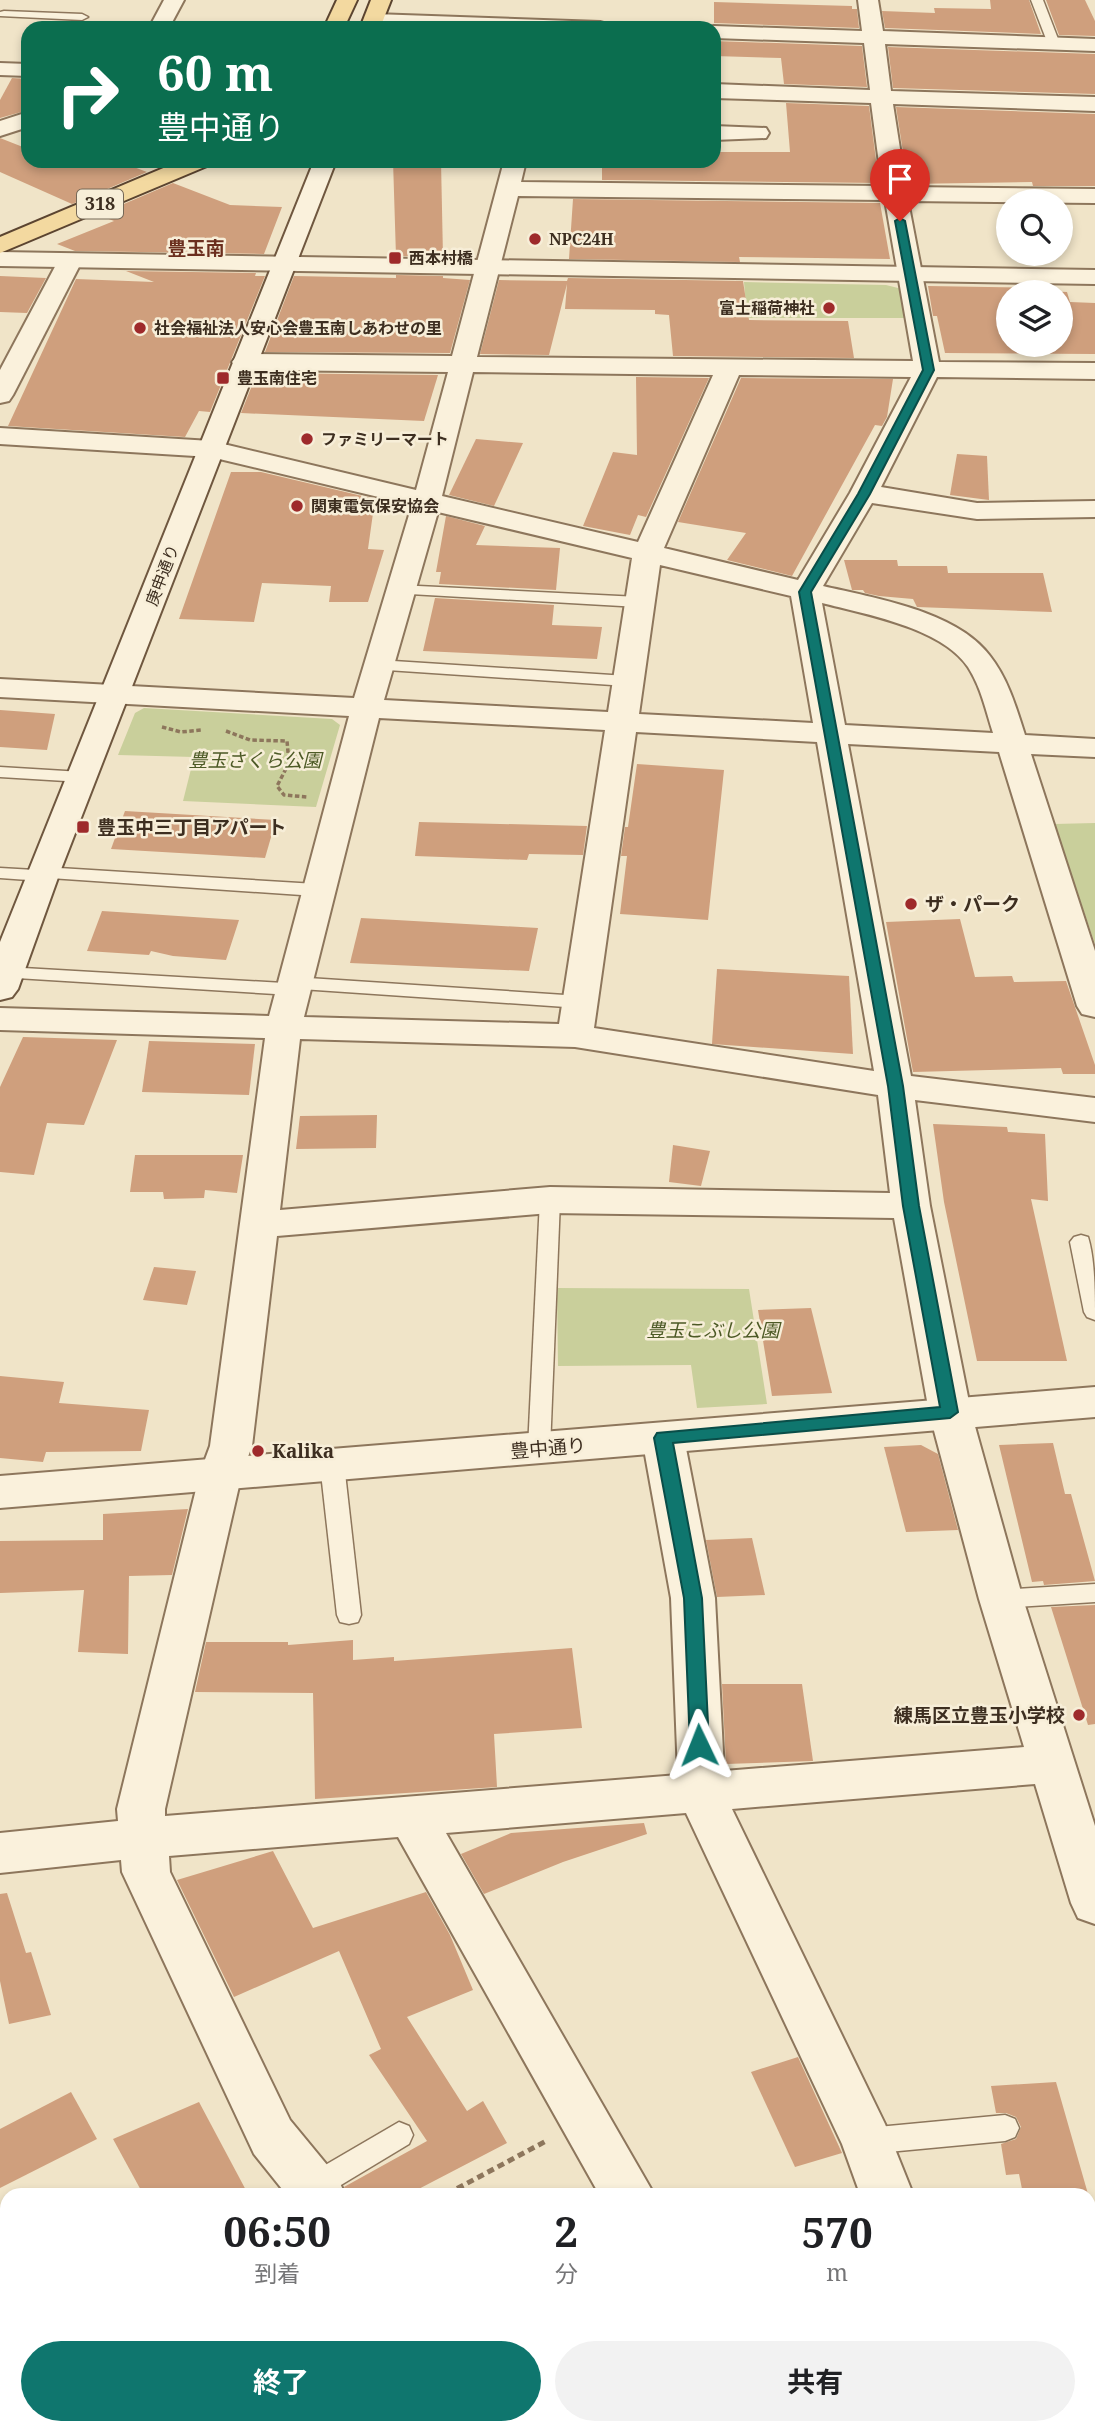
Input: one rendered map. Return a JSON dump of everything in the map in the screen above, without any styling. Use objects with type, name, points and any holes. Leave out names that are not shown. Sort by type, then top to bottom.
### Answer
[{"type":"main road","points":[[337,21],[347,0]]},
{"type":"main road","name":"318","points":[[0,226],[135,168]]},
{"type":"main road","name":"318","points":[[0,246],[183,168]]},
{"type":"street","points":[[163,21],[174,0]]},
{"type":"street","points":[[551,21],[556,0]]},
{"type":"street","points":[[868,0],[895,194],[928,370],[864,494],[805,592],[895,1086],[911,1206],[950,1412],[1002,1599],[1095,1903]]},
{"type":"street","points":[[375,16],[454,21]]},
{"type":"street","points":[[721,32],[1095,45]]},
{"type":"street","points":[[0,69],[21,70]]},
{"type":"street","points":[[0,79],[21,80]]},
{"type":"street","points":[[721,91],[1095,115]]},
{"type":"street","points":[[736,133],[724,103],[1095,104]]},
{"type":"street","points":[[0,129],[21,122]]},
{"type":"street","name":"庚申通り","points":[[3,979],[322,168]]},
{"type":"street","points":[[314,2188],[272,2137],[146,1872],[141,1838],[141,1809],[221,1473],[231,1446],[284,1027],[293,986],[316,890],[398,590],[427,502],[513,168]]},
{"type":"street","points":[[508,189],[1095,196]]},
{"type":"street","points":[[0,259],[1095,277]]},
{"type":"street","points":[[0,394],[70,261]]},
{"type":"street","points":[[246,362],[1095,371]]},
{"type":"street","points":[[577,1019],[647,554],[729,368]]},
{"type":"street","points":[[0,436],[211,449],[902,616],[943,633],[971,652],[986,672],[1012,743],[1095,1006]]},
{"type":"street","points":[[864,494],[976,511],[1095,509]]},
{"type":"street","points":[[0,688],[1095,748]]},
{"type":"street","points":[[0,1019],[284,1027],[577,1019],[895,1086],[1095,1110]]},
{"type":"street","points":[[259,1225],[550,1200],[911,1206]]},
{"type":"street","name":"豊中通り","points":[[0,1492],[1095,1402]]},
{"type":"street","points":[[663,1438],[693,1598],[702,1794],[716,1831],[867,2141],[884,2188]]},
{"type":"street","points":[[0,1853],[141,1838],[1052,1764]]},
{"type":"street","points":[[412,1817],[624,2188]]},
{"type":"lane","points":[[2,18],[14,0]]},
{"type":"lane","points":[[1037,0],[1054,44]]},
{"type":"lane","points":[[2,18],[82,17]]},
{"type":"lane","points":[[398,590],[639,602]]},
{"type":"lane","points":[[378,665],[627,681]]},
{"type":"lane","points":[[0,772],[82,777]]},
{"type":"lane","points":[[0,873],[316,890]]},
{"type":"lane","points":[[3,979],[293,986],[577,1019]]},
{"type":"lane","points":[[539,1449],[550,1200]]},
{"type":"lane","points":[[1081,1242],[1095,1312]]},
{"type":"lane","points":[[332,1464],[349,1615]]},
{"type":"lane","points":[[1002,1599],[1095,1592]]},
{"type":"lane","points":[[867,2141],[1005,2128]]},
{"type":"lane","points":[[320,2188],[399,2134]]},
{"type":"path","points":[[160,725],[168,730],[191,733],[209,728]]},
{"type":"path","points":[[218,726],[250,740],[287,741],[289,763],[277,786],[284,795],[318,797]]},
{"type":"path","points":[[458,2188],[585,2119]]},
{"type":"green space","points":[[744,282],[886,285],[902,289],[907,318],[747,318]]},
{"type":"green space","name":"豊玉さくら公園","points":[[144,708],[332,719],[340,725],[316,807],[183,801],[194,757],[118,755],[135,713]]},
{"type":"green space","points":[[1095,823],[1095,944],[1054,824]]},
{"type":"green space","name":"豊玉こぶし公園","points":[[557,1288],[749,1289],[767,1404],[697,1408],[691,1365],[558,1366]]},
{"type":"building","points":[[990,0],[1029,0],[1041,34],[885,28],[882,11],[935,13],[934,8],[991,9]]},
{"type":"building","points":[[1046,0],[1085,0],[1095,21],[1095,36],[1059,35]]},
{"type":"building","points":[[714,2],[852,6],[852,9],[857,9],[859,28],[721,23],[721,21],[714,21]]},
{"type":"building","points":[[721,41],[862,46],[867,87],[784,84],[781,58],[721,56]]},
{"type":"building","points":[[888,47],[1095,54],[1095,94],[893,88]]},
{"type":"building","points":[[12,78],[21,79],[21,112],[0,118],[0,100]]},
{"type":"building","points":[[786,103],[869,106],[879,183],[602,180],[602,168],[721,168],[721,152],[790,152]]},
{"type":"building","points":[[896,107],[1095,114],[1095,186],[1033,186],[1032,182],[908,184]]},
{"type":"building","points":[[0,138],[21,146],[21,168],[136,168],[147,172],[72,204],[0,172]]},
{"type":"building","points":[[393,168],[441,168],[443,257],[396,256]]},
{"type":"building","points":[[173,183],[230,205],[282,207],[264,254],[75,251],[57,244],[114,221],[98,215]]},
{"type":"building","points":[[573,199],[880,203],[890,259],[739,257],[740,262],[569,259]]},
{"type":"building","points":[[126,271],[256,273],[255,276],[265,276],[210,412],[199,411],[185,437],[8,426],[76,279],[154,282]]},
{"type":"building","points":[[396,275],[443,276],[470,280],[450,353],[265,352],[294,276],[396,278]]},
{"type":"building","points":[[0,276],[46,278],[27,313],[0,312]]},
{"type":"building","points":[[568,278],[743,281],[749,320],[848,321],[854,358],[673,356],[669,315],[655,314],[655,310],[565,309],[567,284],[549,355],[480,354],[499,280],[567,281]]},
{"type":"building","points":[[928,286],[996,287],[996,353],[945,353],[937,316],[933,316]]},
{"type":"building","points":[[1073,302],[1095,303],[1095,354],[1073,354]]},
{"type":"building","points":[[257,373],[438,375],[424,421],[241,413]]},
{"type":"building","points":[[636,377],[709,378],[646,517],[638,515],[630,535],[583,526],[613,452],[637,455]]},
{"type":"building","points":[[741,378],[893,379],[887,417],[882,426],[875,425],[792,576],[727,560],[746,533],[678,522]]},
{"type":"building","points":[[476,439],[523,443],[494,506],[449,495]]},
{"type":"building","points":[[957,454],[987,456],[989,500],[950,495]]},
{"type":"building","points":[[231,472],[261,472],[375,499],[368,549],[384,550],[368,602],[329,602],[331,586],[262,583],[254,622],[179,619]]},
{"type":"building","points":[[446,516],[485,526],[476,545],[560,548],[556,590],[439,584],[441,572],[436,572]]},
{"type":"building","points":[[844,560],[897,560],[898,566],[947,566],[948,573],[1043,573],[1052,612],[917,607],[913,599],[852,590]]},
{"type":"building","points":[[435,598],[554,605],[552,625],[602,627],[597,659],[423,651]]},
{"type":"building","points":[[0,710],[55,714],[47,750],[0,747]]},
{"type":"building","points":[[637,764],[724,770],[708,920],[620,914],[627,856],[621,856]]},
{"type":"building","points":[[125,811],[276,820],[265,858],[111,849]]},
{"type":"building","points":[[419,822],[587,826],[583,855],[529,854],[527,860],[415,856]]},
{"type":"building","points":[[102,911],[239,920],[226,960],[173,956],[151,951],[149,955],[87,951]]},
{"type":"building","points":[[361,918],[538,928],[529,971],[350,963]]},
{"type":"building","points":[[960,919],[975,977],[1012,976],[1014,982],[1066,981],[1095,1065],[1095,1074],[1063,1074],[1061,1068],[913,1072],[886,922]]},
{"type":"building","points":[[717,969],[849,976],[853,1054],[712,1044]]},
{"type":"building","points":[[23,1037],[117,1040],[84,1125],[47,1123],[34,1175],[0,1172],[0,1087]]},
{"type":"building","points":[[149,1041],[255,1044],[249,1095],[142,1092]]},
{"type":"building","points":[[377,1115],[376,1148],[296,1149],[300,1116]]},
{"type":"building","points":[[933,1124],[1007,1127],[1008,1132],[1045,1134],[1048,1201],[1031,1199],[1067,1361],[977,1361],[944,1202]]},
{"type":"building","points":[[673,1145],[710,1151],[701,1186],[669,1182]]},
{"type":"building","points":[[135,1155],[243,1155],[237,1193],[205,1190],[204,1198],[164,1199],[163,1192],[130,1192]]},
{"type":"building","points":[[154,1267],[196,1271],[187,1305],[143,1300]]},
{"type":"building","points":[[811,1308],[832,1393],[772,1396],[758,1310]]},
{"type":"building","points":[[0,1376],[64,1382],[59,1403],[149,1410],[141,1451],[46,1452],[43,1462],[0,1458]]},
{"type":"building","points":[[1053,1443],[1065,1494],[1071,1494],[1095,1581],[1044,1585],[1043,1581],[1032,1582],[999,1445]]},
{"type":"building","points":[[921,1445],[938,1454],[958,1530],[906,1532],[884,1447]]},
{"type":"building","points":[[188,1509],[172,1575],[129,1576],[128,1654],[78,1652],[84,1590],[0,1593],[0,1541],[103,1540],[103,1514]]},
{"type":"building","points":[[752,1538],[765,1595],[717,1597],[706,1540]]},
{"type":"building","points":[[1095,1605],[1095,1724],[1088,1725],[1051,1607]]},
{"type":"building","points":[[353,1640],[353,1660],[394,1657],[394,1661],[572,1648],[582,1728],[494,1734],[497,1787],[315,1799],[313,1693],[195,1692],[206,1642],[288,1642],[288,1645]]},
{"type":"building","points":[[722,1684],[802,1684],[813,1761],[726,1764]]},
{"type":"building","points":[[644,1823],[647,1834],[563,1862],[484,1894],[461,1854],[511,1833]]},
{"type":"building","points":[[273,1851],[313,1928],[426,1892],[450,1935],[473,1990],[407,2017],[467,2111],[483,2101],[507,2143],[421,2188],[345,2188],[427,2141],[369,2055],[381,2049],[339,1951],[234,1997],[177,1880]]},
{"type":"building","points":[[7,1893],[26,1953],[31,1952],[51,2015],[9,2024],[0,1981],[0,1894]]},
{"type":"building","points":[[798,2057],[842,2153],[795,2167],[751,2072]]},
{"type":"building","points":[[1056,2082],[1086,2188],[1022,2188],[1019,2174],[1006,2175],[1001,2144],[1016,2139],[1021,2127],[1016,2117],[996,2113],[991,2086]]},
{"type":"building","points":[[71,2092],[97,2139],[0,2188],[0,2129]]},
{"type":"building","points":[[199,2102],[245,2188],[140,2188],[113,2139]]},
{"type":"place","name":"NPC24H","points":[[535,239]]},
{"type":"place","name":"西本村橋","points":[[395,258]]},
{"type":"place","name":"富士稲荷神社","points":[[829,308]]},
{"type":"place","name":"社会福祉法人安心会豊玉南しあわせの里","points":[[140,328]]},
{"type":"place","name":"豊玉南住宅","points":[[223,378]]},
{"type":"place","name":"ファミリーマート","points":[[307,439]]},
{"type":"place","name":"関東電気保安協会","points":[[297,506]]},
{"type":"place","name":"豊玉中三丁目アパート","points":[[83,827]]},
{"type":"place","name":"ザ・パーク","points":[[911,904]]},
{"type":"place","name":"Kalika","points":[[258,1451]]},
{"type":"place","name":"練馬区立豊玉小学校","points":[[1079,1715]]},
{"type":"district","name":"豊玉南","points":[[196,248]]},
{"type":"route","points":[[699,1745],[693,1598],[663,1438],[950,1412],[911,1206],[895,1086],[805,592],[864,494],[928,370],[900,221]]}]
